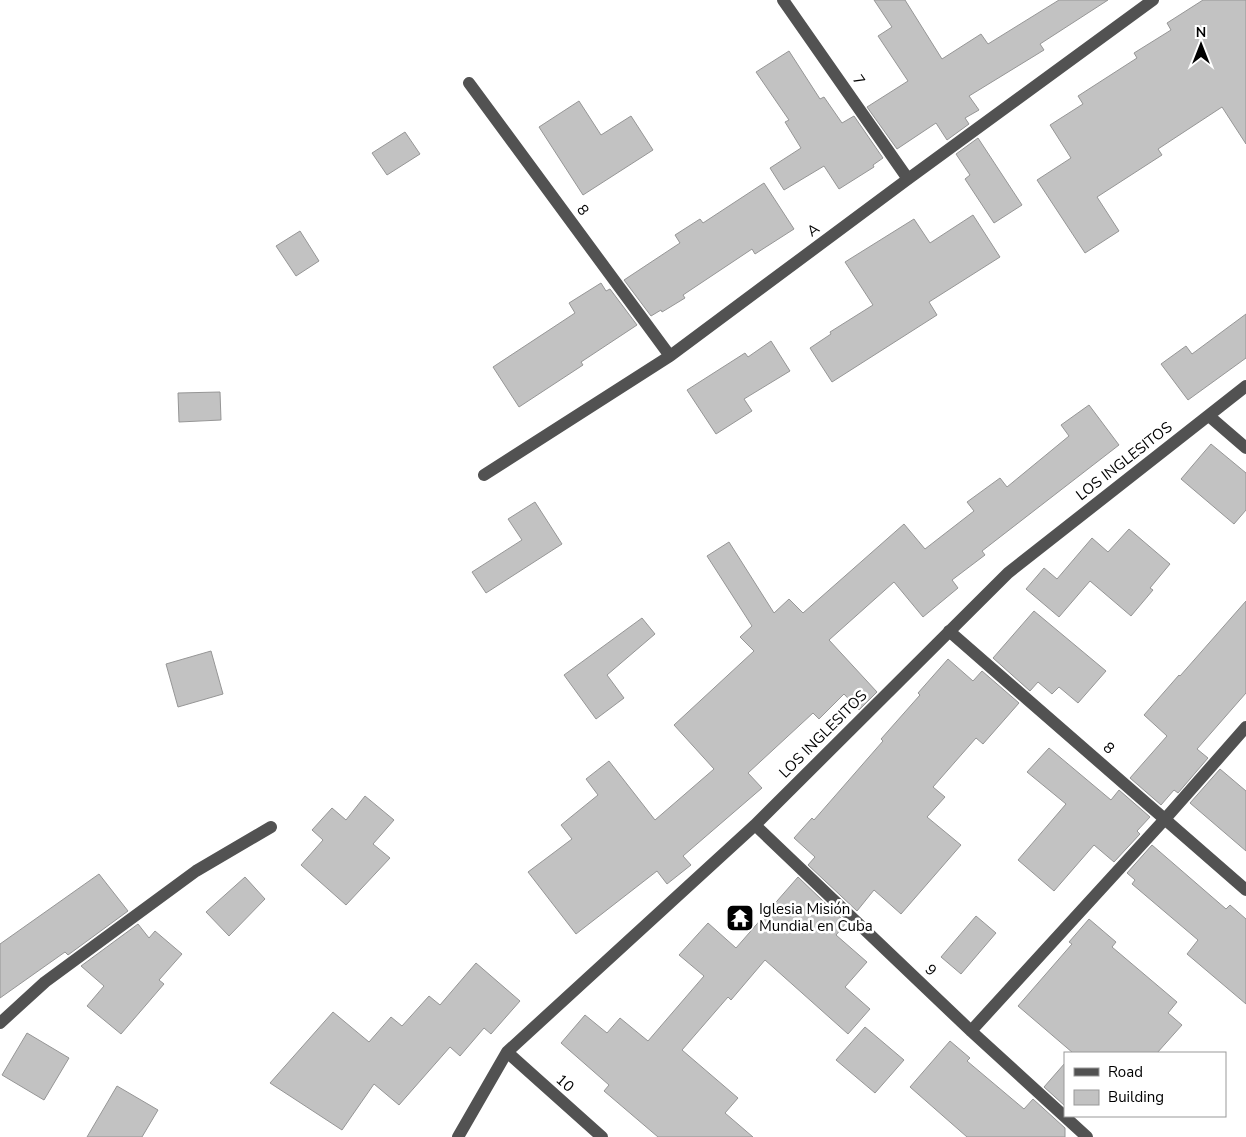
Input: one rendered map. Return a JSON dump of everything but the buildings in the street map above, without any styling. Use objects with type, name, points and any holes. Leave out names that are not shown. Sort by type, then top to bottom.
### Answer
[{"type":"street","name":"7","points":[[783,0],[908,179]]},
{"type":"street","name":"A","points":[[484,475],[670,356],[1153,0]]},
{"type":"street","name":"8","points":[[469,83],[670,356]]},
{"type":"street","name":"LOS INGLESITOS","points":[[458,1137],[507,1052],[755,825],[1008,573],[1246,386]]},
{"type":"street","points":[[1209,416],[1246,448]]},
{"type":"street","name":"8","points":[[950,631],[1246,890]]},
{"type":"street","points":[[971,1031],[1246,728]]},
{"type":"street","name":"9","points":[[755,825],[971,1031],[1064,1116]]},
{"type":"street","points":[[0,1023],[45,982],[196,870],[271,827]]},
{"type":"street","name":"10","points":[[507,1052],[602,1137]]},
{"type":"street","name":"9","points":[[1065,1117],[1087,1137]]},
{"type":"place","name":"Iglesia Misión Mundial en Cuba","points":[[740,918]]}]
